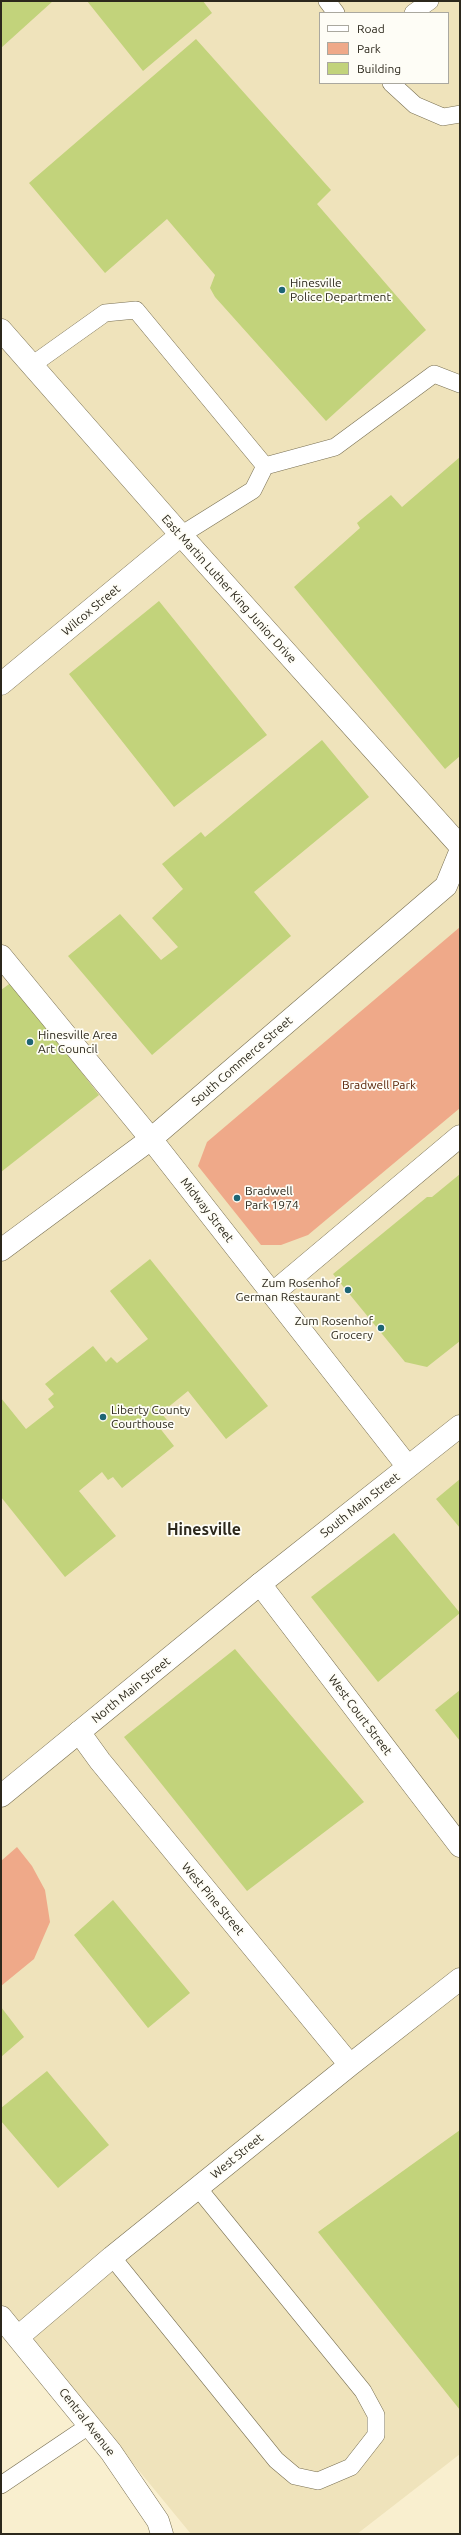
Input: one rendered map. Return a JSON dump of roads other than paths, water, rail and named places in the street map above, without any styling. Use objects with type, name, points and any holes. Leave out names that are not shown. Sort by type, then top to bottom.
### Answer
[{"type":"street","name":"East Martin Luther King Junior Drive","points":[[1,330],[181,535],[460,846]]},
{"type":"street","name":"Wilcox Street","points":[[1,684],[181,535]]},
{"type":"street","name":"South Commerce Street","points":[[1,1250],[151,1139],[446,886],[460,852]]},
{"type":"street","name":"Midway Street","points":[[1,956],[151,1139],[408,1467]]},
{"type":"street","points":[[272,1294],[460,1136]]},
{"type":"street","name":"South Main Street","points":[[260,1584],[460,1426]]},
{"type":"street","name":"North Main Street","points":[[1,1796],[260,1584]]},
{"type":"street","name":"West Court Street","points":[[260,1584],[460,1846]]},
{"type":"street","name":"West Pine Street","points":[[79,1732],[100,1762],[350,2065]]},
{"type":"street","name":"West Street","points":[[18,2337],[112,2257],[350,2065],[460,1979]]},
{"type":"street","name":"Central Avenue","points":[[1,2317],[112,2452],[154,2515],[162,2534]]},
{"type":"lane","points":[[327,1],[335,12]]},
{"type":"lane","points":[[414,12],[430,1]]},
{"type":"lane","points":[[392,84],[415,105],[443,118],[460,114]]},
{"type":"lane","points":[[32,365],[104,313],[136,310],[264,466]]},
{"type":"lane","points":[[264,466],[335,447],[434,374],[460,384]]},
{"type":"lane","points":[[181,535],[253,490],[264,466]]},
{"type":"lane","points":[[112,2257],[276,2460],[295,2476],[318,2481],[351,2468],[376,2435],[376,2415],[363,2391],[198,2188]]},
{"type":"lane","points":[[1,2485],[90,2425]]},
{"type":"place","name":"Hinesville Police Department","points":[[282,290]]},
{"type":"place","name":"Hinesville Area Art Council","points":[[30,1042]]},
{"type":"place","name":"Bradwell Park 1974","points":[[237,1198]]},
{"type":"place","name":"Zum Rosenhof German Restaurant","points":[[348,1290]]},
{"type":"place","name":"Zum Rosenhof Grocery","points":[[381,1328]]},
{"type":"place","name":"Liberty County Courthouse","points":[[103,1417]]},
{"type":"district","name":"Hinesville","points":[[204,1530]]},
{"type":"park label","name":"Bradwell Park","points":[[379,1085]]}]
